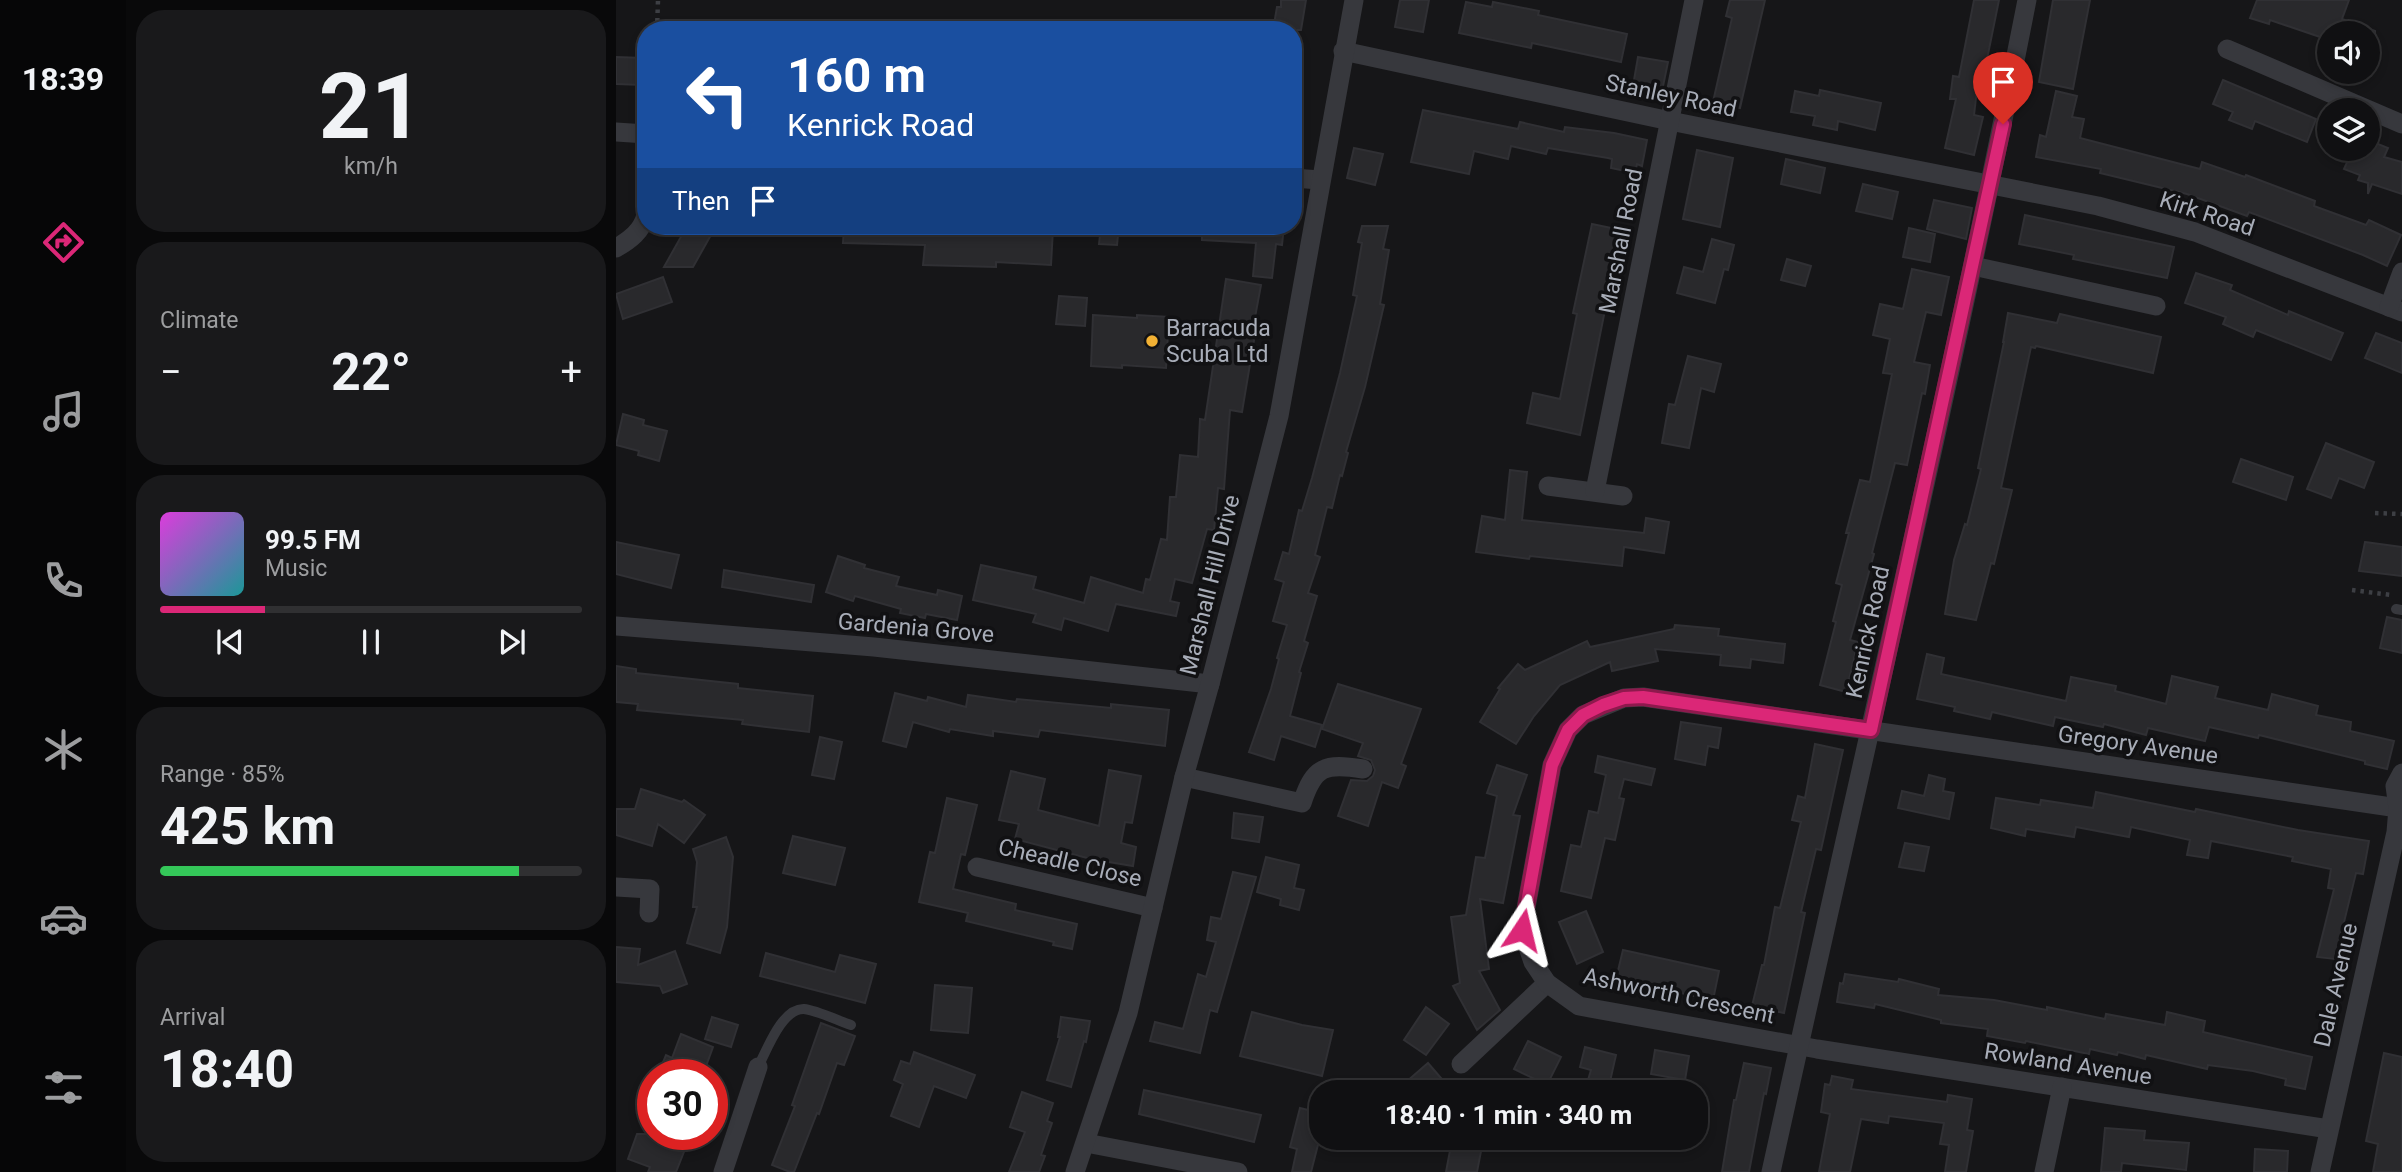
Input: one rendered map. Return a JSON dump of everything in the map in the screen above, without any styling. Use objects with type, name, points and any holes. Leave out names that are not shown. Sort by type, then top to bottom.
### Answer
[{"type":"street","name":"Marshall Hill Drive","points":[[1075,1172],[1128,1013],[1184,777],[1279,416],[1354,0]]},
{"type":"street","name":"Marshall Road","points":[[1595,491],[1694,0]]},
{"type":"street","name":"Kenrick Road","points":[[1772,1172],[1973,266],[2027,0]]},
{"type":"street","points":[[2227,49],[2402,124]]},
{"type":"street","name":"Stanley Road","points":[[1343,51],[1670,121],[1990,185]]},
{"type":"street","points":[[616,132],[637,133]]},
{"type":"street","points":[[1302,179],[1320,180]]},
{"type":"street","name":"Kirk Road","points":[[1990,185],[2098,206],[2195,232],[2395,310]]},
{"type":"street","points":[[616,248],[637,232]]},
{"type":"street","points":[[1973,266],[2156,306]]},
{"type":"street","points":[[2395,310],[2402,272]]},
{"type":"street","points":[[1548,486],[1623,496]]},
{"type":"street","name":"Gardenia Grove","points":[[616,626],[874,647],[1210,684]]},
{"type":"street","name":"Ashworth Crescent","points":[[1799,1046],[1579,1006],[1547,983],[1533,962],[1522,930],[1552,765],[1568,730],[1583,715],[1624,698],[1643,697],[1871,730]]},
{"type":"street","name":"Gregory Avenue","points":[[1871,730],[2398,808]]},
{"type":"street","points":[[1184,777],[1302,803],[1309,782],[1318,772],[1340,765],[1363,769]]},
{"type":"street","name":"Dale Avenue","points":[[2320,1172],[2396,832],[2398,808],[2395,786],[2402,773]]},
{"type":"street","name":"Cheadle Close","points":[[977,867],[1153,908]]},
{"type":"street","points":[[616,887],[650,889],[649,914]]},
{"type":"street","points":[[1461,1064],[1547,983]]},
{"type":"street","name":"Rowland Avenue","points":[[1799,1046],[2329,1129]]},
{"type":"street","points":[[723,1172],[758,1067]]},
{"type":"street","points":[[2044,1172],[2062,1087]]},
{"type":"street","points":[[1086,1143],[1238,1172]]},
{"type":"lane","points":[[758,1067],[791,1012],[805,1009],[851,1025]]},
{"type":"path","points":[[657,21],[658,0]]},
{"type":"path","points":[[2375,513],[2402,514]]},
{"type":"path","points":[[2352,590],[2402,597]]},
{"type":"building","points":[[1281,0],[1306,0],[1302,24],[1302,21],[1275,21],[1277,7],[1281,7]]},
{"type":"building","points":[[1400,0],[1429,0],[1423,32],[1395,27]]},
{"type":"building","points":[[1730,0],[1765,0],[1740,108],[1713,102],[1732,18],[1726,16]]},
{"type":"building","points":[[1974,0],[1999,0],[1984,74],[1979,73],[1974,115],[1983,117],[1974,155],[1945,148],[1956,99],[1950,99],[1953,76],[1959,77]]},
{"type":"building","points":[[2053,0],[2090,0],[2073,89],[2039,82]]},
{"type":"building","points":[[2257,0],[2349,0],[2342,19],[2348,21],[2317,21],[2317,36],[2270,20],[2269,24],[2250,18]]},
{"type":"building","points":[[1466,2],[1492,7],[1493,2],[1539,11],[1538,15],[1627,34],[1621,62],[1532,43],[1531,48],[1459,33]]},
{"type":"building","points":[[616,57],[637,58],[637,85],[616,84]]},
{"type":"building","points":[[1638,57],[1668,62],[1662,91],[1633,86]]},
{"type":"building","points":[[2223,80],[2316,119],[2307,142],[2255,121],[2252,129],[2229,120],[2233,112],[2213,104]]},
{"type":"building","points":[[1820,90],[1881,103],[1875,130],[1838,121],[1837,130],[1813,125],[1815,116],[1791,112],[1795,91],[1819,96]]},
{"type":"building","points":[[2056,91],[2077,96],[2072,117],[2084,119],[2080,138],[2200,169],[2202,162],[2245,177],[2246,175],[2315,201],[2314,206],[2366,225],[2369,220],[2401,235],[2387,266],[2249,212],[2247,216],[2187,194],[2100,173],[2101,169],[2036,157],[2040,135],[2046,137]]},
{"type":"building","points":[[1423,110],[1518,129],[1520,122],[1564,132],[1565,127],[1647,140],[1642,166],[1637,164],[1635,173],[1611,168],[1612,159],[1608,158],[1548,148],[1546,154],[1511,146],[1508,159],[1474,151],[1469,174],[1411,162]]},
{"type":"building","points":[[2380,145],[2388,148],[2384,157],[2402,162],[2402,194],[2372,184],[2368,194],[2368,183],[2358,180],[2360,175],[2344,169],[2348,161],[2380,161]]},
{"type":"building","points":[[1354,148],[1383,154],[1375,185],[1347,178]]},
{"type":"building","points":[[1697,150],[1733,158],[1720,227],[1683,219]]},
{"type":"building","points":[[1786,159],[1825,168],[1820,193],[1781,184]]},
{"type":"building","points":[[1863,184],[1898,192],[1892,219],[1856,211]]},
{"type":"building","points":[[1934,200],[1972,208],[1966,239],[1927,229]]},
{"type":"building","points":[[2025,215],[2174,247],[2167,278],[2073,259],[2074,255],[2019,244]]},
{"type":"building","points":[[1592,224],[1621,230],[1580,435],[1527,423],[1533,393],[1560,399],[1577,314],[1573,313]]},
{"type":"building","points":[[1362,226],[1388,226],[1383,249],[1389,250],[1380,304],[1384,305],[1342,476],[1340,475],[1332,508],[1327,507],[1315,555],[1320,557],[1308,593],[1317,596],[1304,641],[1308,643],[1290,716],[1322,725],[1315,747],[1281,736],[1274,760],[1249,752],[1271,689],[1287,625],[1273,621],[1284,582],[1275,579],[1283,552],[1289,554],[1299,510],[1302,511],[1312,478],[1340,373],[1357,296],[1353,295],[1362,243],[1358,242]]},
{"type":"building","points":[[1909,228],[1935,234],[1930,262],[1903,257]]},
{"type":"building","points":[[682,235],[711,235],[693,267],[664,267]]},
{"type":"building","points":[[843,235],[1053,235],[1051,265],[996,262],[996,267],[923,265],[925,245],[843,243]]},
{"type":"building","points":[[1100,235],[1118,235],[1117,245],[1099,244]]},
{"type":"building","points":[[1202,235],[1283,235],[1282,245],[1276,244],[1272,278],[1253,276],[1256,243],[1202,240]]},
{"type":"building","points":[[1712,239],[1734,245],[1715,303],[1677,293],[1684,267],[1703,272]]},
{"type":"building","points":[[1787,259],[1811,266],[1805,286],[1781,280]]},
{"type":"building","points":[[1912,269],[1949,277],[1941,315],[1926,312],[1914,362],[1930,365],[1925,394],[1922,393],[1907,465],[1895,463],[1850,640],[1858,642],[1846,692],[1820,685],[1836,622],[1833,621],[1842,585],[1836,583],[1849,533],[1846,533],[1860,480],[1870,482],[1892,374],[1883,373],[1890,339],[1873,335],[1880,304],[1903,309]]},
{"type":"building","points":[[2196,273],[2232,285],[2230,290],[2288,315],[2289,311],[2343,333],[2331,360],[2256,330],[2253,337],[2223,324],[2226,317],[2185,303]]},
{"type":"building","points":[[663,277],[672,302],[623,319],[616,294]]},
{"type":"building","points":[[1226,279],[1261,285],[1253,328],[1256,328],[1242,412],[1230,410],[1224,489],[1218,488],[1214,530],[1207,529],[1192,583],[1175,579],[1170,601],[1179,603],[1176,616],[1116,604],[1108,631],[1064,618],[1061,630],[1033,622],[1036,614],[973,600],[981,565],[1036,577],[1033,589],[1084,603],[1091,577],[1143,593],[1146,579],[1150,580],[1161,539],[1167,540],[1170,497],[1176,497],[1180,455],[1198,457],[1200,419],[1205,420]]},
{"type":"building","points":[[1059,296],[1087,298],[1085,326],[1056,324]]},
{"type":"building","points":[[2008,313],[2057,323],[2060,314],[2161,337],[2153,373],[2031,347],[2001,488],[2012,490],[1994,564],[1991,563],[1976,620],[1945,614],[1954,560],[1965,524],[1967,525],[1981,469],[1978,468]]},
{"type":"building","points":[[1093,315],[1169,317],[1166,368],[1091,366]]},
{"type":"building","points":[[2376,333],[2402,343],[2402,373],[2365,358]]},
{"type":"building","points":[[1688,356],[1721,364],[1714,392],[1701,388],[1689,448],[1662,443],[1669,404],[1675,405]]},
{"type":"building","points":[[623,414],[644,420],[643,425],[667,431],[659,461],[638,455],[639,451],[616,445]]},
{"type":"building","points":[[2326,443],[2374,462],[2364,488],[2339,478],[2331,498],[2307,489]]},
{"type":"building","points":[[2241,459],[2293,477],[2286,500],[2233,482]]},
{"type":"building","points":[[1510,470],[1527,472],[1522,520],[1644,533],[1646,518],[1669,522],[1664,553],[1624,547],[1622,566],[1476,552],[1482,516],[1505,520]]},
{"type":"building","points":[[616,542],[679,555],[671,588],[616,574]]},
{"type":"building","points":[[2365,542],[2402,547],[2402,576],[2359,571]]},
{"type":"building","points":[[838,556],[865,565],[864,568],[899,577],[896,586],[937,595],[938,590],[962,596],[957,620],[926,614],[925,618],[900,613],[901,609],[855,596],[853,601],[826,592]]},
{"type":"building","points":[[724,570],[814,585],[811,602],[722,587]]},
{"type":"building","points":[[2387,617],[2402,620],[2402,653],[2380,648]]},
{"type":"building","points":[[1675,625],[1719,629],[1718,636],[1785,644],[1783,663],[1751,659],[1750,668],[1720,665],[1721,655],[1655,649],[1658,661],[1612,671],[1610,662],[1560,685],[1534,716],[1516,744],[1480,722],[1500,689],[1498,688],[1518,664],[1525,670],[1587,641],[1590,647],[1674,629]]},
{"type":"building","points":[[1927,654],[1944,658],[1941,674],[2066,701],[2071,677],[2116,686],[2115,691],[2166,704],[2172,676],[2218,687],[2215,698],[2268,710],[2272,694],[2318,706],[2316,715],[2351,722],[2350,731],[2394,741],[2387,769],[2259,735],[2258,738],[2209,727],[2205,741],[2148,728],[2146,735],[2104,724],[2103,727],[2055,717],[2053,726],[1992,712],[1990,719],[1954,711],[1955,707],[1917,699]]},
{"type":"building","points":[[616,666],[636,669],[636,673],[738,684],[738,688],[813,696],[809,732],[742,724],[743,720],[637,710],[638,704],[616,702]]},
{"type":"building","points":[[1338,684],[1421,709],[1401,764],[1406,766],[1398,788],[1382,782],[1368,826],[1338,816],[1351,780],[1367,781],[1375,770],[1371,760],[1358,756],[1363,743],[1322,729]]},
{"type":"building","points":[[895,693],[927,701],[928,697],[966,707],[968,695],[1016,702],[1017,699],[1111,708],[1111,704],[1169,710],[1165,746],[1040,730],[1038,737],[993,731],[993,736],[950,729],[949,732],[913,722],[906,747],[883,741]]},
{"type":"building","points":[[1681,722],[1721,728],[1718,748],[1708,746],[1705,765],[1675,759]]},
{"type":"building","points":[[820,737],[842,742],[834,779],[812,775]]},
{"type":"building","points":[[1815,744],[1843,750],[1821,850],[1816,849],[1801,912],[1805,913],[1784,1013],[1752,1006],[1764,965],[1775,907],[1780,908],[1801,822],[1792,820],[1798,796],[1805,798]]},
{"type":"building","points":[[1598,756],[1655,769],[1651,785],[1624,779],[1619,798],[1624,799],[1615,840],[1605,838],[1591,898],[1561,891],[1571,845],[1581,847],[1589,811],[1598,813],[1606,775],[1595,772]]},
{"type":"building","points":[[1497,765],[1527,775],[1513,815],[1520,816],[1503,903],[1480,899],[1489,969],[1479,971],[1500,1010],[1477,1030],[1453,986],[1460,983],[1451,917],[1466,915],[1476,857],[1485,858],[1497,796],[1487,793]]},
{"type":"building","points":[[1109,770],[1141,776],[1132,823],[1125,822],[1121,843],[1136,847],[1133,866],[1091,859],[1015,839],[1019,824],[999,820],[1011,771],[1045,779],[1038,810],[1099,826]]},
{"type":"building","points":[[1929,775],[1945,779],[1943,791],[1954,793],[1949,819],[1898,808],[1902,791],[1924,796]]},
{"type":"building","points":[[641,789],[682,802],[684,800],[705,815],[684,843],[658,824],[652,846],[616,835],[616,809],[635,809]]},
{"type":"building","points":[[2096,792],[2195,812],[2196,809],[2369,841],[2363,874],[2356,873],[2335,959],[2317,957],[2334,889],[2328,888],[2331,869],[2292,861],[2293,857],[2211,841],[2208,858],[2187,855],[2190,840],[2131,827],[2129,837],[2076,827],[2074,837],[2026,829],[2025,836],[1991,828],[1996,798],[2040,805],[2041,800],[2093,808]]},
{"type":"building","points":[[947,798],[977,805],[965,855],[961,854],[953,889],[1016,904],[1015,910],[1077,924],[1072,949],[1053,945],[1054,942],[966,921],[968,913],[919,902],[930,852],[935,853]]},
{"type":"building","points":[[1234,813],[1263,817],[1259,842],[1232,838]]},
{"type":"building","points":[[793,836],[845,848],[835,885],[783,873]]},
{"type":"building","points":[[726,837],[733,857],[727,927],[720,953],[687,943],[697,907],[693,907],[697,862],[693,849]]},
{"type":"building","points":[[1905,843],[1929,847],[1924,871],[1899,867]]},
{"type":"building","points":[[1266,857],[1299,865],[1294,888],[1304,890],[1299,910],[1280,905],[1281,899],[1257,892]]},
{"type":"building","points":[[1233,872],[1256,877],[1217,1012],[1210,1010],[1200,1053],[1150,1041],[1155,1022],[1183,1029],[1198,974],[1206,977],[1216,942],[1207,940],[1211,917],[1221,919]]},
{"type":"building","points":[[1586,911],[1603,952],[1577,964],[1559,922]]},
{"type":"building","points":[[616,947],[640,949],[638,965],[675,951],[687,984],[663,993],[660,986],[616,982]]},
{"type":"building","points":[[1623,950],[1719,971],[1713,1000],[1616,979]]},
{"type":"building","points":[[766,953],[835,972],[840,955],[876,964],[865,1003],[760,976]]},
{"type":"building","points":[[1845,974],[1898,982],[1899,979],[1939,989],[1938,995],[1994,1000],[2047,1010],[2047,1007],[2105,1019],[2106,1014],[2165,1025],[2167,1012],[2205,1021],[2203,1032],[2312,1057],[2305,1089],[2285,1085],[2286,1079],[2253,1071],[2208,1065],[2207,1069],[2146,1055],[2145,1059],[2090,1049],[2089,1054],[2026,1041],[2025,1043],[1987,1036],[1988,1029],[1941,1023],[1941,1020],[1875,1004],[1874,1008],[1837,1002],[1840,983],[1843,984]]},
{"type":"building","points":[[935,985],[972,988],[968,1033],[931,1030]]},
{"type":"building","points":[[1426,1007],[1449,1024],[1426,1055],[1404,1040]]},
{"type":"building","points":[[1252,1012],[1333,1030],[1322,1076],[1240,1056]]},
{"type":"building","points":[[712,1017],[738,1025],[731,1047],[705,1039]]},
{"type":"building","points":[[1061,1017],[1090,1021],[1071,1087],[1047,1080],[1060,1037]]},
{"type":"building","points":[[821,1023],[855,1036],[844,1065],[837,1063],[794,1172],[790,1172],[772,1165],[795,1106],[792,1105]]},
{"type":"building","points":[[681,1034],[713,1047],[709,1059],[664,1059],[666,1055],[672,1058]]},
{"type":"building","points":[[1528,1041],[1561,1057],[1550,1080],[1537,1080],[1514,1069]]},
{"type":"building","points":[[1585,1047],[1616,1055],[1610,1080],[1588,1080],[1591,1070],[1580,1067]]},
{"type":"building","points":[[1655,1050],[1689,1056],[1685,1080],[1651,1074]]},
{"type":"building","points":[[914,1052],[975,1075],[966,1098],[934,1086],[919,1127],[891,1116],[903,1084],[894,1080],[901,1061],[910,1064]]},
{"type":"building","points":[[2384,1053],[2402,1057],[2402,1172],[2373,1172],[2378,1144],[2366,1141]]},
{"type":"building","points":[[1428,1063],[1443,1080],[1408,1080]]},
{"type":"building","points":[[1744,1063],[1771,1068],[1766,1094],[1764,1093],[1749,1172],[1722,1172],[1734,1100]]},
{"type":"building","points":[[1832,1076],[1853,1080],[1851,1089],[1947,1102],[1948,1095],[1972,1099],[1967,1130],[1973,1131],[1966,1172],[1945,1172],[1949,1145],[1940,1144],[1944,1123],[1889,1116],[1888,1123],[1861,1119],[1850,1172],[1819,1172],[1830,1114],[1821,1112],[1825,1084],[1830,1085]]},
{"type":"building","points":[[1144,1090],[1261,1115],[1254,1142],[1139,1114]]},
{"type":"building","points":[[1022,1092],[1053,1103],[1047,1121],[1052,1123],[1041,1155],[1045,1156],[1039,1172],[1009,1172],[1025,1132],[1010,1127]]},
{"type":"building","points":[[1300,1108],[1309,1110],[1309,1150],[1317,1150],[1311,1172],[1292,1172],[1297,1149],[1290,1147]]},
{"type":"building","points":[[2105,1128],[2145,1131],[2144,1140],[2189,1143],[2186,1170],[2122,1163],[2121,1172],[2101,1172]]},
{"type":"building","points":[[637,1134],[637,1150],[685,1150],[676,1172],[648,1172],[650,1167],[628,1159]]},
{"type":"building","points":[[2255,1149],[2288,1151],[2287,1172],[2254,1172]]},
{"type":"building","points":[[1450,1150],[1481,1150],[1477,1172],[1446,1172]]},
{"type":"place","name":"Barracuda Scuba Ltd","points":[[1152,341]]},
{"type":"route","points":[[1522,930],[1552,765],[1568,730],[1583,715],[1624,698],[1643,697],[1871,730],[2003,124]]}]
